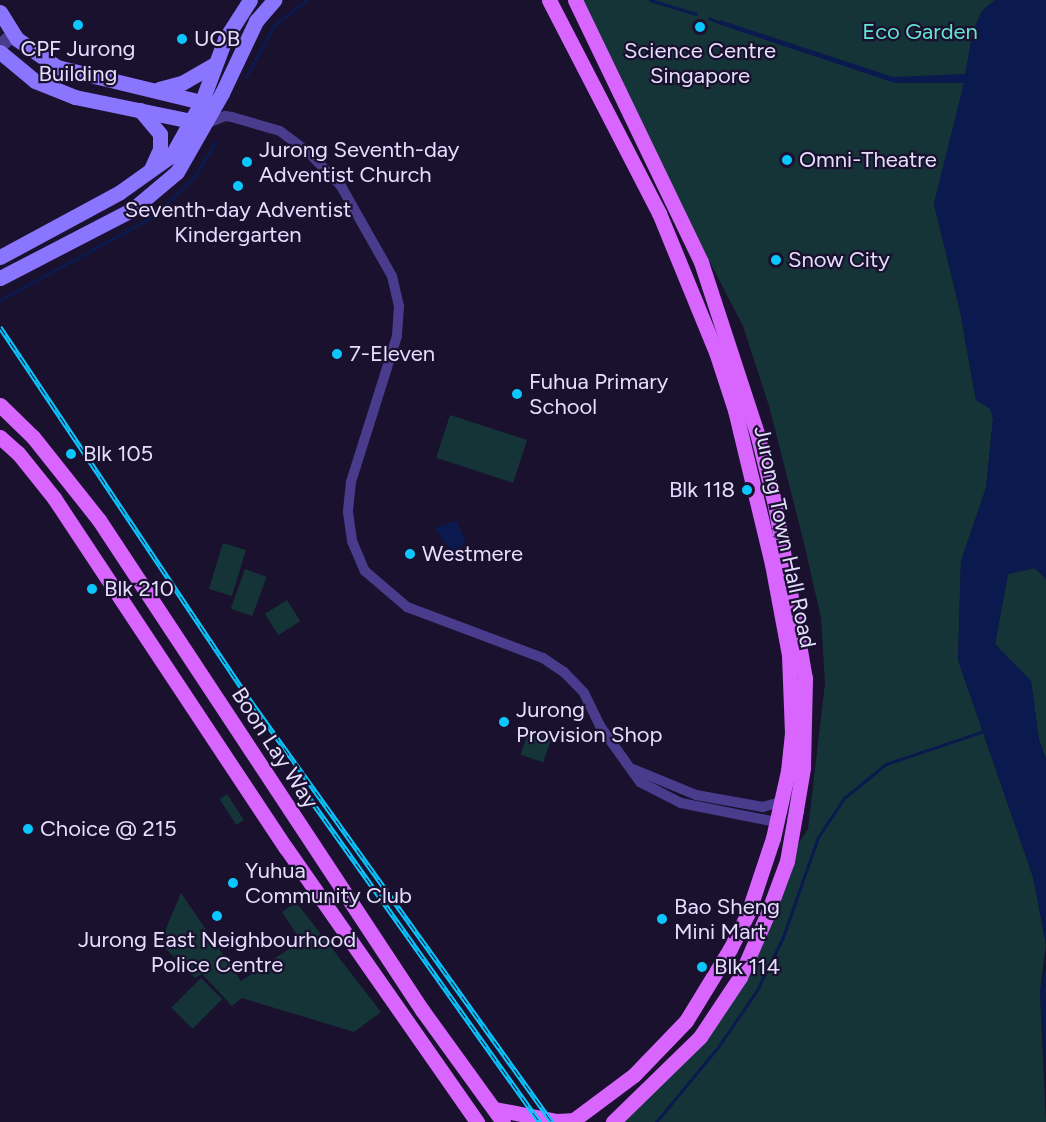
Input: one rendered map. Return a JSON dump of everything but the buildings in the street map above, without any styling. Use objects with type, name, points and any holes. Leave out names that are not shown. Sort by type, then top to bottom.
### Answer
[{"type":"main road","points":[[214,107],[213,65],[236,18],[250,0]]},
{"type":"main road","points":[[0,279],[133,209],[177,172],[206,124],[256,21],[274,0]]},
{"type":"main road","name":"Jurong Town Hall Road","points":[[549,0],[659,213],[722,347],[775,505],[794,604],[806,695],[796,810],[787,861],[740,976],[700,1037],[613,1122]]},
{"type":"main road","name":"Jurong Town Hall Road","points":[[573,1121],[634,1075],[686,1021],[748,913],[781,802],[792,733],[789,656],[783,622],[761,509],[701,262],[576,0]]},
{"type":"main road","points":[[5,24],[36,55],[57,67],[157,90],[214,107]]},
{"type":"main road","points":[[0,52],[42,84],[75,97],[206,124]]},
{"type":"main road","points":[[157,90],[182,83],[213,65]]},
{"type":"main road","points":[[0,257],[148,174],[172,155],[191,120],[214,107]]},
{"type":"main road","points":[[140,110],[154,122],[161,140],[148,174]]},
{"type":"main road","name":"Boon Lay Way","points":[[0,405],[33,437],[99,520],[409,992],[503,1122]]},
{"type":"main road","name":"Boon Lay Way","points":[[0,437],[54,498],[286,848],[477,1122]]},
{"type":"main road","points":[[783,622],[790,620],[794,604]]},
{"type":"main road","points":[[776,822],[784,821],[796,810]]},
{"type":"main road","points":[[457,1095],[464,1122]]},
{"type":"main road","points":[[495,1108],[557,1121],[573,1121]]},
{"type":"street","points":[[0,46],[5,24]]},
{"type":"street","points":[[214,107],[280,131],[322,165],[371,234],[392,276],[399,306],[398,336],[351,482],[348,512],[352,541],[365,571],[407,607],[543,658],[564,672],[584,693],[600,726],[633,769],[640,782],[681,803],[776,822]]},
{"type":"street","points":[[633,769],[696,795],[763,807],[781,802]]},
{"type":"green space","name":"Eco Garden","points":[[574,0],[995,0],[982,11],[973,31],[957,122],[934,204],[960,311],[976,400],[991,409],[993,419],[986,488],[961,561],[958,660],[1033,877],[1046,944],[1040,992],[1046,1122],[613,1122],[700,1037],[740,977],[787,861],[808,829],[825,683],[821,618],[804,543],[769,406],[743,326]]},
{"type":"green space","points":[[450,415],[527,440],[513,483],[436,458]]},
{"type":"green space","points":[[223,543],[246,550],[232,596],[209,589]]},
{"type":"green space","points":[[1035,568],[1046,579],[1046,759],[1039,740],[1031,682],[995,644],[1008,574]]},
{"type":"green space","points":[[245,569],[267,577],[252,616],[231,608]]},
{"type":"green space","points":[[287,600],[300,621],[278,635],[265,614]]},
{"type":"green space","points":[[529,730],[552,738],[543,762],[521,755]]},
{"type":"green space","points":[[227,794],[244,820],[236,825],[219,799]]},
{"type":"green space","points":[[181,893],[241,981],[301,941],[282,912],[296,902],[381,1012],[354,1032],[242,998],[232,1006],[202,974],[195,978],[160,943]]},
{"type":"green space","points":[[201,978],[222,999],[193,1029],[171,1008]]},
{"type":"shaded area","points":[[995,0],[1046,0],[1046,579],[1035,568],[1008,574],[995,644],[1031,681],[1039,740],[1046,759],[1046,944],[1033,877],[958,660],[961,561],[986,488],[993,419],[990,409],[976,400],[960,311],[934,203],[964,83],[895,83],[718,24],[720,20],[893,77],[965,74],[973,31],[982,11]]},
{"type":"shaded area","points":[[456,520],[466,542],[455,552],[446,545],[436,528]]},
{"type":"shaded area","points":[[1046,967],[1046,1074],[1040,992]]},
{"type":"waterway","points":[[246,77],[274,25],[307,0]]},
{"type":"waterway","points":[[650,0],[696,14]]},
{"type":"waterway","points":[[709,18],[720,23]]},
{"type":"waterway","points":[[0,300],[154,216],[195,176],[215,143]]},
{"type":"waterway","points":[[656,1122],[718,1047],[757,990],[783,937],[818,837],[844,798],[886,764],[981,732]]},
{"type":"railway","points":[[0,327],[242,689],[552,1122]]},
{"type":"railway","points":[[293,775],[540,1122]]},
{"type":"place","name":"CPF Jurong Building","points":[[78,25]]},
{"type":"place","name":"Science Centre Singapore","points":[[700,27]]},
{"type":"place","name":"UOB","points":[[182,39]]},
{"type":"place","name":"Omni-Theatre","points":[[787,160]]},
{"type":"place","name":"Jurong Seventh-day Adventist Church","points":[[247,162]]},
{"type":"place","name":"Seventh-day Adventist Kindergarten","points":[[238,186]]},
{"type":"place","name":"Snow City","points":[[776,260]]},
{"type":"place","name":"7-Eleven","points":[[337,354]]},
{"type":"place","name":"Fuhua Primary School","points":[[517,394]]},
{"type":"place","name":"Blk 105","points":[[71,454]]},
{"type":"place","name":"Blk 118","points":[[747,490]]},
{"type":"place","name":"Westmere","points":[[410,554]]},
{"type":"place","name":"Blk 210","points":[[92,589]]},
{"type":"place","name":"Jurong Provision Shop","points":[[504,722]]},
{"type":"place","name":"Choice @ 215","points":[[28,829]]},
{"type":"place","name":"Yuhua Community Club","points":[[233,883]]},
{"type":"place","name":"Jurong East Neighbourhood Police Centre","points":[[217,916]]},
{"type":"place","name":"Bao Sheng Mini Mart","points":[[662,919]]},
{"type":"place","name":"Blk 114","points":[[702,967]]}]
